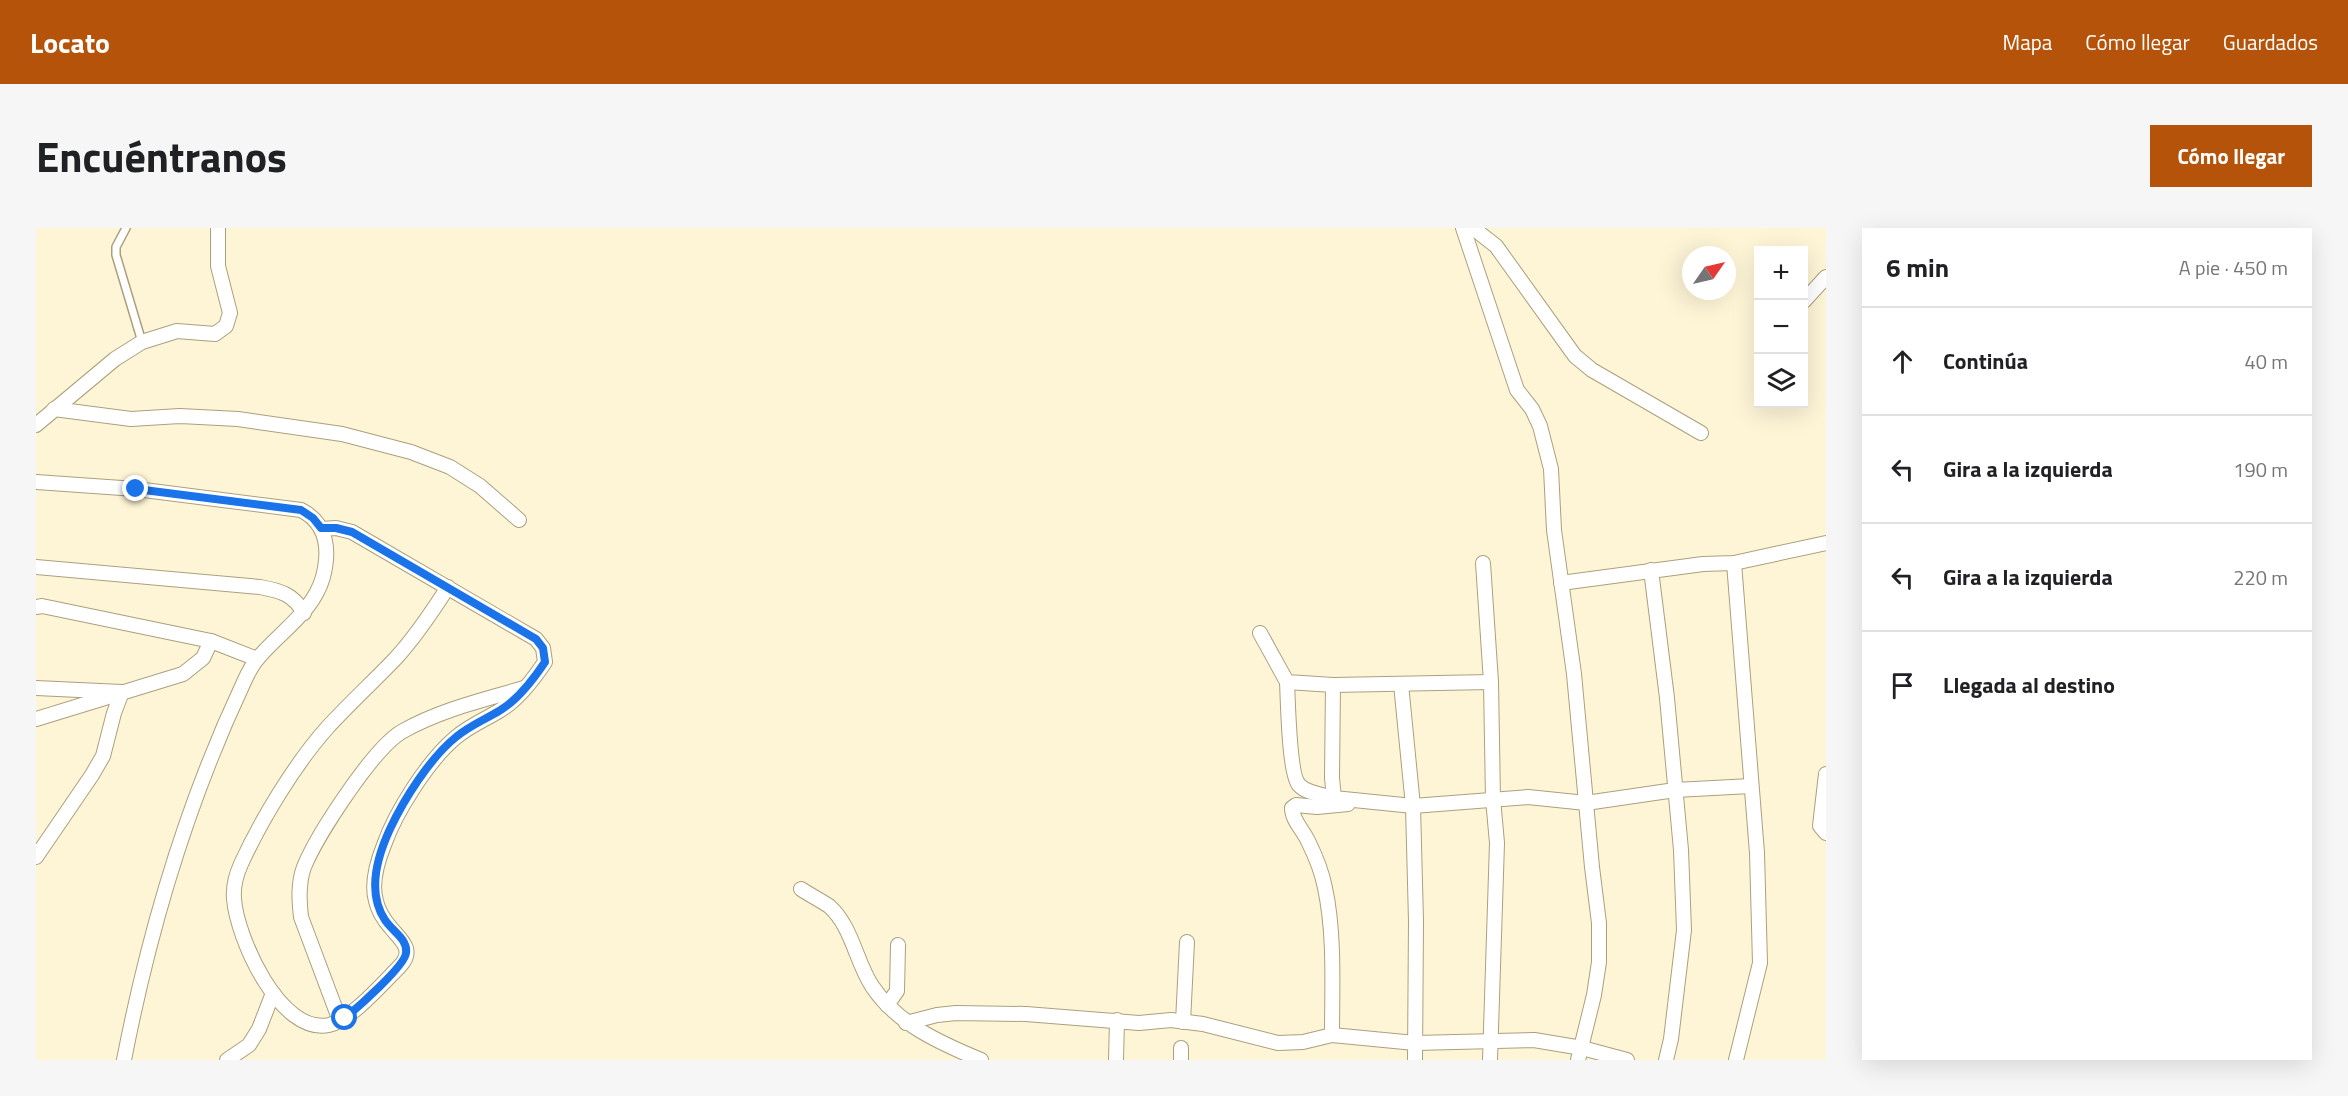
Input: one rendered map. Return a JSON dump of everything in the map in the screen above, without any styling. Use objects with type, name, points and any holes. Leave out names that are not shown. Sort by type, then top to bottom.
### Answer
[{"type":"street","points":[[36,425],[115,359],[142,342],[177,331],[215,334],[226,326],[230,314],[218,266],[218,228]]},
{"type":"street","points":[[1463,228],[1517,390],[1532,409],[1540,426],[1551,469],[1554,530],[1574,674],[1599,923],[1599,962],[1580,1054]]},
{"type":"street","points":[[1473,228],[1496,246],[1575,356],[1592,370],[1701,433]]},
{"type":"street","points":[[1805,300],[1826,277]]},
{"type":"street","points":[[54,409],[132,419],[180,416],[238,419],[342,434],[411,452],[450,467],[480,486],[519,520]]},
{"type":"street","points":[[36,482],[136,489],[301,510],[313,518],[321,528],[327,545],[324,575],[316,595],[303,613],[257,659],[243,683],[197,794],[158,909],[124,1060]]},
{"type":"street","points":[[321,528],[336,528],[352,532],[448,587],[540,643],[545,662],[526,688],[500,711],[468,728],[443,749],[432,761],[398,814],[383,847],[377,872],[375,897],[385,920],[404,940],[407,949],[405,958],[351,1013],[340,1021],[321,1026],[306,1023],[293,1016],[273,993],[255,964],[235,908],[235,884],[242,861],[282,789],[325,730],[397,657],[422,627],[448,587]]},
{"type":"street","points":[[1561,583],[1651,570],[1734,563],[1826,543]]},
{"type":"street","points":[[1483,563],[1491,682],[1493,799],[1497,843],[1490,1060]]},
{"type":"street","points":[[1734,563],[1757,853],[1760,963],[1736,1060]]},
{"type":"street","points":[[36,567],[260,587],[290,595],[303,613]]},
{"type":"street","points":[[1651,570],[1667,698],[1681,850],[1684,930],[1666,1060]]},
{"type":"street","points":[[36,607],[42,606],[211,641],[257,659]]},
{"type":"street","points":[[1260,633],[1287,682],[1291,747],[1296,781],[1304,790],[1334,798],[1413,806],[1528,797],[1586,803],[1675,790],[1751,786]]},
{"type":"street","points":[[36,719],[183,674],[203,658],[211,641]]},
{"type":"street","points":[[1287,682],[1333,685],[1491,682]]},
{"type":"street","points":[[1401,684],[1413,806],[1416,921],[1415,1060]]},
{"type":"street","points":[[1333,685],[1332,778],[1334,798]]},
{"type":"street","points":[[36,688],[122,692]]},
{"type":"street","points":[[340,1021],[301,917],[299,904],[304,867],[324,831],[353,786],[384,747],[402,731],[457,707],[526,688]]},
{"type":"street","points":[[36,856],[103,756],[122,692]]},
{"type":"street","points":[[1826,774],[1820,826],[1826,833]]},
{"type":"street","points":[[1332,1035],[1329,932],[1325,887],[1308,840],[1292,814],[1292,808],[1296,805],[1341,806],[1358,801]]},
{"type":"street","points":[[801,889],[830,907],[845,928],[872,986],[887,1005],[906,1023],[981,1060]]},
{"type":"street","points":[[1183,1022],[1187,942]]},
{"type":"street","points":[[887,1005],[897,991],[898,945]]},
{"type":"street","points":[[229,1059],[249,1045],[259,1029],[273,993]]},
{"type":"street","points":[[906,1023],[956,1013],[1026,1014],[1139,1023],[1171,1020],[1203,1024],[1278,1043],[1304,1042],[1332,1035],[1415,1043],[1534,1040],[1580,1054],[1627,1060]]},
{"type":"street","points":[[1116,1060],[1117,1020]]},
{"type":"lane","points":[[126,228],[116,247],[116,255],[142,342]]},
{"type":"route","points":[[136,489],[301,510],[313,518],[321,528],[336,528],[352,532],[409,564],[536,639],[543,648],[545,662],[526,688],[500,711],[468,728],[443,749],[432,761],[389,830],[378,864],[375,897],[385,920],[404,940],[406,954],[400,966],[345,1018]]}]
